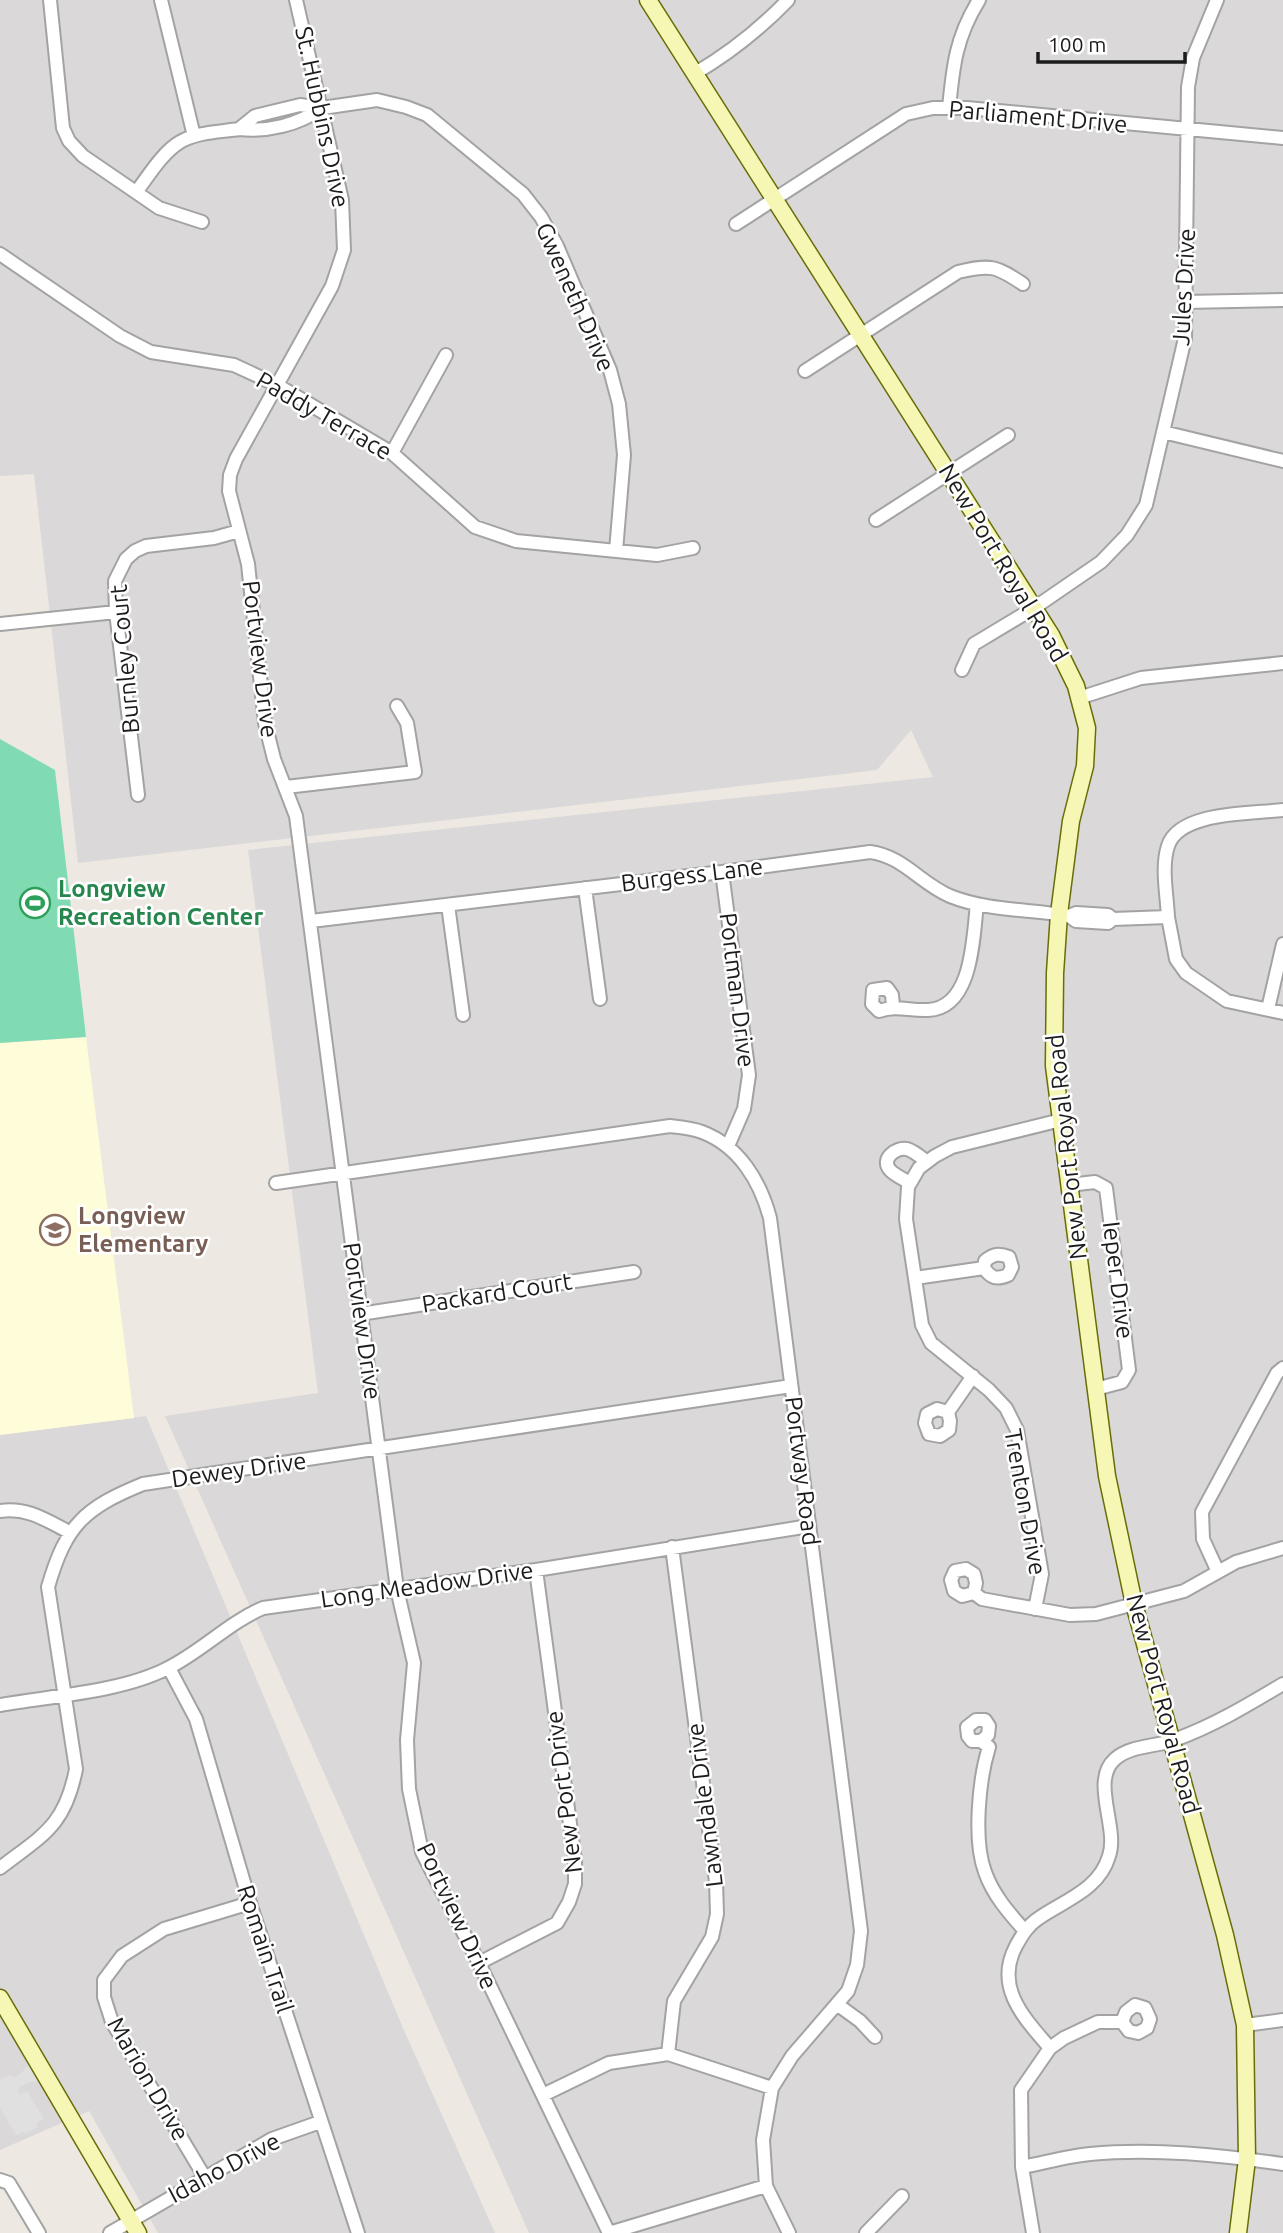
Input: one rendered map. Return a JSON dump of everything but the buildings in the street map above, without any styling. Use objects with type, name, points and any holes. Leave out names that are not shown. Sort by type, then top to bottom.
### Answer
[{"type":"street","points":[[50,0],[63,128],[69,141],[83,156],[159,208],[202,222]]},
{"type":"street","points":[[137,191],[179,142],[194,136],[160,0]]},
{"type":"street","name":"St. Hubbins Drive","points":[[277,386],[332,286],[344,250],[342,200],[296,0]]},
{"type":"street","name":"New Port Royal Road","points":[[648,0],[1051,635],[1079,698],[1087,729],[1084,766],[1071,821],[1064,915],[1055,973],[1054,1066],[1107,1476],[1134,1604],[1225,1935],[1245,2025],[1247,2159],[1238,2233]]},
{"type":"street","points":[[694,74],[728,54],[758,31],[788,0]]},
{"type":"street","points":[[948,108],[955,54],[970,15],[979,0]]},
{"type":"street","name":"Jules Drive","points":[[962,670],[974,645],[1101,562],[1127,536],[1146,505],[1185,338],[1188,87],[1193,58],[1217,0]]},
{"type":"street","name":"Gweneth Drive","points":[[194,136],[239,128],[255,116],[300,105],[322,108],[377,100],[427,115],[523,194],[541,217],[557,246],[610,370],[619,404],[624,455],[616,551]]},
{"type":"street","name":"Parliament Drive","points":[[736,223],[906,114],[933,108],[967,108],[1283,138]]},
{"type":"street","name":"Paddy Terrace","points":[[0,254],[120,336],[151,352],[233,365],[277,386],[392,453],[475,527],[516,541],[657,555],[693,548]]},
{"type":"street","points":[[805,371],[958,272],[980,266],[999,269],[1023,284]]},
{"type":"street","points":[[1185,302],[1283,300]]},
{"type":"street","points":[[392,453],[446,355]]},
{"type":"street","name":"Portview Drive","points":[[277,386],[236,459],[230,475],[229,491],[248,564],[265,723],[274,759],[296,816],[397,1589],[414,1663],[407,1740],[409,1789],[422,1852],[479,1963],[609,2233]]},
{"type":"street","points":[[1163,432],[1283,461]]},
{"type":"street","points":[[876,520],[1008,435]]},
{"type":"street","name":"Burnley Court","points":[[138,795],[116,611],[115,581],[126,559],[146,546],[214,538],[239,531]]},
{"type":"street","points":[[0,624],[116,611]]},
{"type":"street","points":[[1079,698],[1141,678],[1283,663]]},
{"type":"street","points":[[286,787],[415,772],[407,723],[397,706]]},
{"type":"street","points":[[1283,810],[1191,822],[1177,831],[1168,845],[1165,862],[1168,917],[1177,959],[1186,974],[1227,1001],[1283,1013]]},
{"type":"street","name":"Burgess Lane","points":[[311,921],[870,852],[884,853],[895,858],[948,895],[977,904],[1064,915],[1108,915],[1113,919],[1168,917]]},
{"type":"street","name":"Portman Drive","points":[[722,872],[749,1075],[744,1109],[729,1146]]},
{"type":"street","points":[[585,888],[600,999]]},
{"type":"street","points":[[893,1006],[931,1010],[953,999],[968,973],[977,904]]},
{"type":"street","points":[[448,905],[463,1015]]},
{"type":"street","points":[[1268,1009],[1283,944]]},
{"type":"street","points":[[927,1162],[907,1149],[896,1150],[888,1156],[887,1163],[890,1170],[910,1182],[919,1168],[952,1147],[1061,1120]]},
{"type":"street","name":"Portway Road","points":[[276,1183],[670,1126],[701,1131],[729,1146],[746,1165],[763,1193],[770,1218],[861,1931],[857,1965],[848,1991],[792,2056],[772,2088],[763,2140],[766,2186],[789,2233]]},
{"type":"street","name":"Trenton Drive","points":[[910,1182],[906,1219],[922,1325],[931,1343],[973,1376],[1006,1408],[1017,1430],[1042,1574],[1035,1609]]},
{"type":"street","name":"Ieper Drive","points":[[1069,1185],[1095,1182],[1106,1188],[1108,1201],[1129,1370],[1122,1382],[1096,1389]]},
{"type":"street","points":[[915,1278],[984,1268]]},
{"type":"street","name":"Packard Court","points":[[360,1314],[634,1272]]},
{"type":"street","points":[[1218,1572],[1203,1539],[1202,1512],[1277,1373],[1283,1368]]},
{"type":"street","points":[[947,1412],[973,1376]]},
{"type":"street","name":"Dewey Drive","points":[[0,1868],[52,1828],[71,1793],[76,1769],[48,1587],[56,1559],[69,1532],[89,1512],[110,1498],[143,1484],[791,1386]]},
{"type":"street","points":[[0,1511],[15,1509],[33,1514],[69,1532]]},
{"type":"street","name":"Long Meadow Drive","points":[[0,1704],[129,1684],[169,1668],[241,1617],[263,1608],[536,1570],[808,1526]]},
{"type":"street","name":"Lawndale Drive","points":[[668,2054],[674,2001],[712,1937],[717,1914],[716,1882],[673,1547]]},
{"type":"street","points":[[974,1593],[982,1600],[1070,1615],[1096,1614],[1184,1591],[1236,1562],[1283,1548]]},
{"type":"street","name":"New Port Drive","points":[[479,1963],[556,1923],[569,1902],[575,1884],[575,1861],[536,1570]]},
{"type":"street","name":"Romain Trail","points":[[169,1668],[196,1718],[250,1903],[358,2233]]},
{"type":"street","points":[[1050,2048],[1024,2018],[1011,1997],[1007,1978],[1010,1956],[1024,1931],[1036,1919],[1084,1891],[1097,1879],[1110,1857],[1112,1839],[1104,1782],[1111,1762],[1124,1751],[1172,1740],[1218,1722],[1283,1684]]},
{"type":"street","points":[[981,1741],[989,1747],[980,1798],[980,1844],[984,1872],[999,1900],[1024,1931]]},
{"type":"street","name":"Marion Drive","points":[[204,2176],[112,2022],[104,1997],[104,1980],[122,1956],[164,1929],[250,1903]]},
{"type":"street","points":[[0,1998],[134,2227]]},
{"type":"street","points":[[838,2005],[860,2021],[875,2037]]},
{"type":"street","points":[[1245,2025],[1283,2020]]},
{"type":"street","points":[[1033,2233],[1022,2167],[1021,2090],[1050,2048],[1064,2038],[1098,2022],[1122,2022]]},
{"type":"street","points":[[543,2095],[609,2063],[668,2054],[772,2088]]},
{"type":"street","name":"Idaho Drive","points":[[110,2233],[134,2227],[204,2176],[272,2139],[320,2122]]},
{"type":"street","points":[[1022,2167],[1102,2154],[1142,2152],[1283,2164]]},
{"type":"street","points":[[0,2180],[9,2183],[39,2233]]},
{"type":"street","points":[[609,2233],[766,2186]]},
{"type":"street","points":[[866,2233],[902,2196]]},
{"type":"shaded area","points":[[0,0],[1283,0],[1283,2233],[529,2233],[165,1416],[318,1393],[248,850],[933,777],[911,730],[877,770],[78,863],[34,474],[0,476]]},
{"type":"shaded area","name":"Longview Elementary","points":[[86,1037],[134,1418],[0,1435],[0,1043]]},
{"type":"shaded area","points":[[146,1416],[403,2028],[495,2233],[158,2233],[89,2111],[0,2150],[0,1435]]},
{"type":"shaded area","points":[[26,2057],[42,2085],[29,2082],[18,2091],[20,2095],[27,2091],[44,2119],[37,2123],[38,2127],[26,2134],[23,2132],[16,2135],[0,2108],[0,2080],[21,2073],[27,2066]]},
{"type":"green space","name":"Longview Recreation Center","points":[[0,739],[55,770],[86,1037],[0,1043]]},
{"type":"place","name":"Longview Recreation Center","points":[[35,903]]},
{"type":"place","name":"Longview Elementary","points":[[55,1230]]}]
